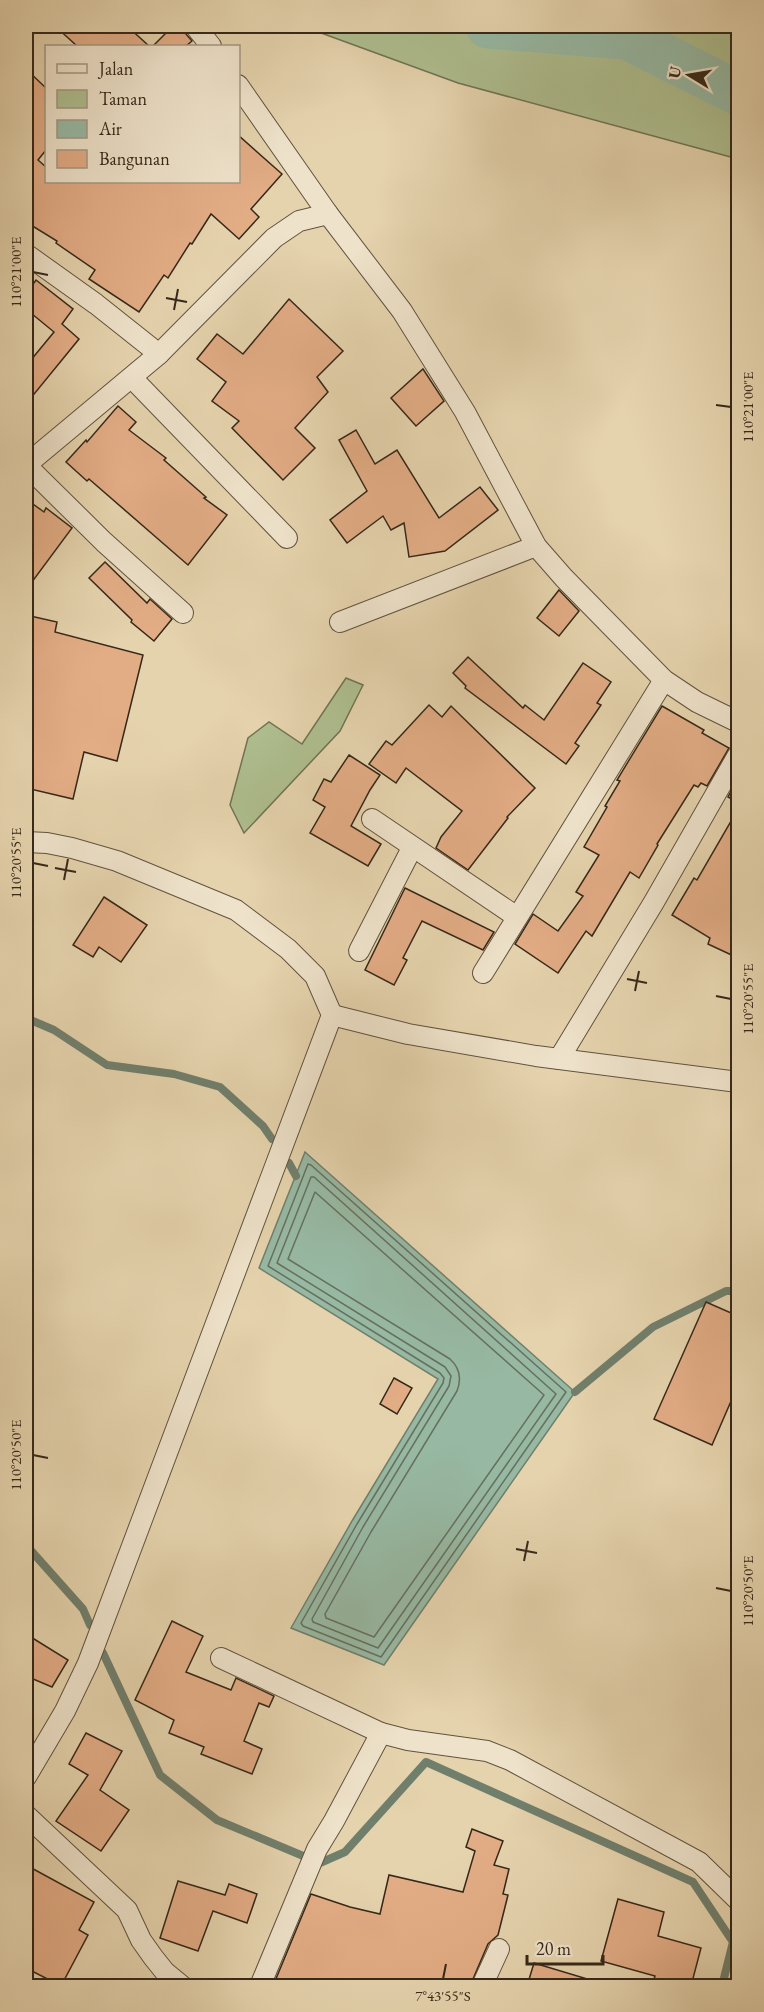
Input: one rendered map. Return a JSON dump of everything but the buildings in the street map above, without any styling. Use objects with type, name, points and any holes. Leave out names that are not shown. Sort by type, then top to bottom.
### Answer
[{"type":"street","points":[[195,26],[210,45]]},
{"type":"street","points":[[240,88],[328,214],[402,311],[452,392],[536,546],[564,578],[664,680],[697,702],[738,722]]},
{"type":"street","points":[[183,613],[104,543],[26,465],[159,354],[274,238],[299,221],[328,214]]},
{"type":"street","points":[[26,254],[96,304],[159,354]]},
{"type":"street","points":[[132,378],[287,538]]},
{"type":"street","points":[[340,622],[536,546]]},
{"type":"street","points":[[483,973],[664,680]]},
{"type":"street","points":[[559,1059],[654,902],[738,755]]},
{"type":"street","points":[[372,819],[517,917]]},
{"type":"street","points":[[26,842],[72,848],[117,861],[236,910],[288,949],[315,975],[332,1015],[88,1663],[65,1711],[26,1777]]},
{"type":"street","points":[[359,951],[412,848]]},
{"type":"street","points":[[332,1015],[408,1034],[559,1059],[738,1082]]},
{"type":"street","points":[[221,1658],[381,1733],[408,1740],[487,1751],[510,1760],[699,1862],[738,1900]]},
{"type":"street","points":[[260,1986],[317,1849],[381,1733]]},
{"type":"street","points":[[26,1815],[127,1910],[141,1940],[153,1958],[182,1986]]},
{"type":"street","points":[[482,1986],[499,1949]]},
{"type":"green space","points":[[302,26],[738,26],[738,159],[458,83]]},
{"type":"green space","points":[[346,678],[363,685],[340,731],[244,833],[230,805],[248,738],[269,722],[302,744]]},
{"type":"water","points":[[305,1152],[575,1392],[384,1665],[291,1628],[352,1521],[438,1379],[259,1268]]},
{"type":"waterway","points":[[488,26],[626,37],[738,93]]},
{"type":"waterway","points":[[26,1018],[54,1030],[107,1065],[174,1074],[220,1087],[263,1126],[272,1139]]},
{"type":"waterway","points":[[289,1163],[296,1176]]},
{"type":"waterway","points":[[575,1392],[653,1327],[726,1291],[738,1291]]},
{"type":"waterway","points":[[26,1545],[83,1609],[90,1625]]},
{"type":"waterway","points":[[103,1653],[160,1775],[217,1820],[320,1863],[345,1852],[426,1762],[693,1882],[733,1942],[722,1986]]}]
